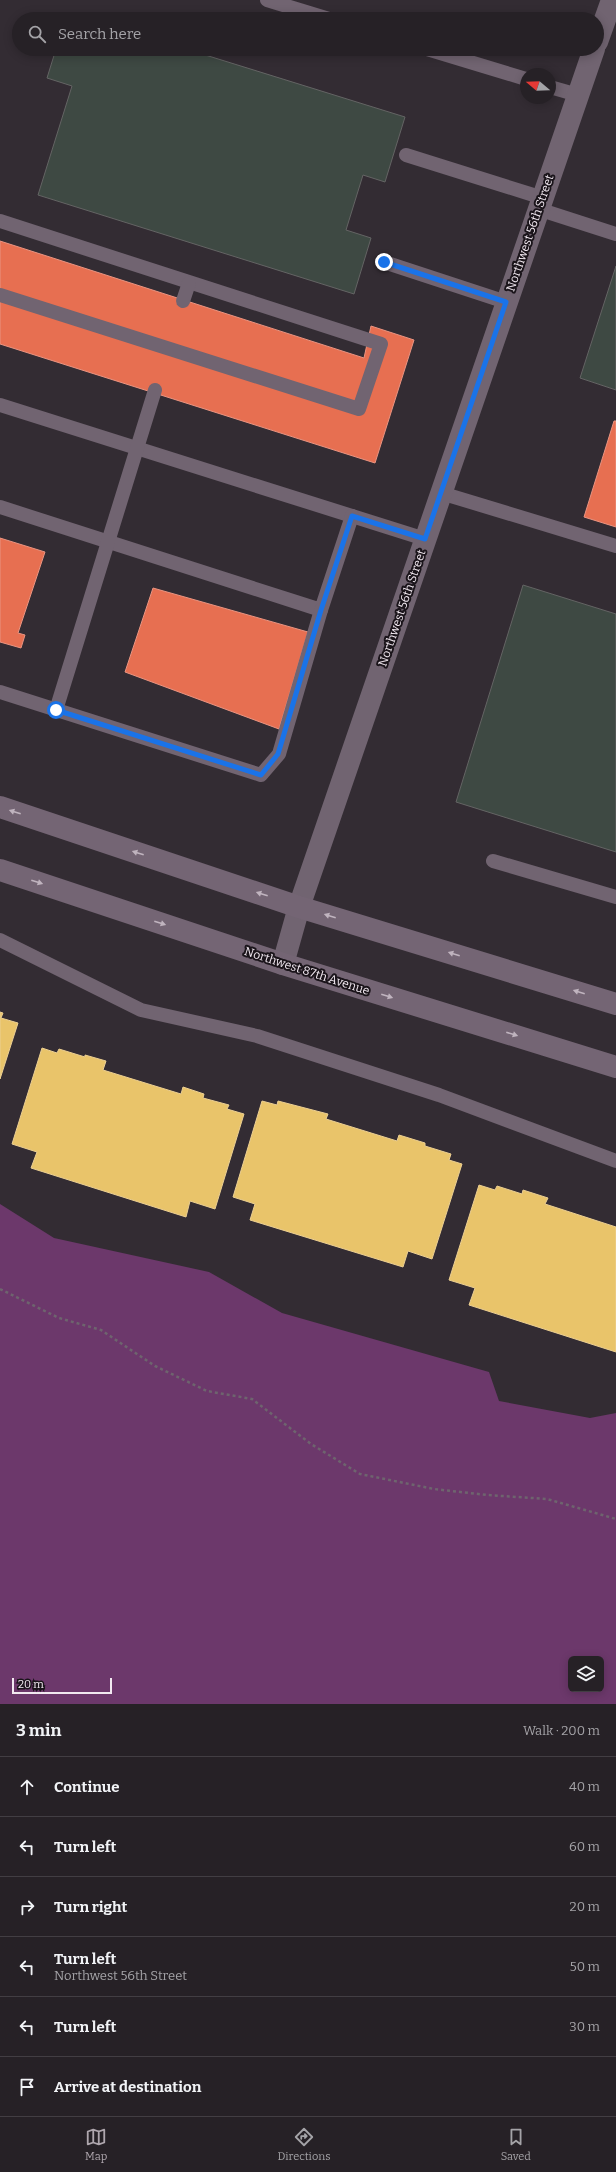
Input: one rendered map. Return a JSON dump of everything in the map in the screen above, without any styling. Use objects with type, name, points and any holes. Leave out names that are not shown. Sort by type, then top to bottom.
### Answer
[{"type":"main road","points":[[0,807],[299,907],[616,1004]]},
{"type":"main road","name":"Northwest 87th Avenue","points":[[0,870],[283,964],[616,1067]]},
{"type":"street","points":[[606,30],[612,0]]},
{"type":"street","name":"Northwest 56th Street","points":[[283,964],[299,907],[592,56]]},
{"type":"lane","points":[[267,0],[306,12]]},
{"type":"lane","points":[[450,56],[520,77]]},
{"type":"lane","points":[[556,89],[578,95]]},
{"type":"lane","points":[[406,155],[541,203],[616,234]]},
{"type":"lane","points":[[0,221],[381,344],[359,409],[0,295]]},
{"type":"lane","points":[[384,262],[506,302]]},
{"type":"lane","points":[[183,301],[189,283]]},
{"type":"lane","points":[[56,710],[155,390]]},
{"type":"lane","points":[[0,405],[425,539]]},
{"type":"lane","points":[[441,493],[616,546]]},
{"type":"lane","points":[[0,508],[321,610]]},
{"type":"lane","points":[[0,692],[261,775],[278,754],[321,610],[352,516]]},
{"type":"lane","points":[[493,861],[616,897]]},
{"type":"lane","points":[[0,940],[141,1010],[257,1036],[439,1095],[616,1161]]},
{"type":"path","points":[[0,1289],[59,1318],[101,1330],[155,1366],[207,1390],[252,1399],[311,1444],[360,1474],[434,1489],[487,1496],[547,1499],[616,1519]]},
{"type":"shaded area","points":[[0,1204],[54,1238],[209,1272],[282,1313],[489,1372],[499,1401],[590,1418],[616,1413],[616,1704],[0,1704]]},
{"type":"building: Homes","points":[[0,1012],[3,1013],[1,1018],[18,1023],[0,1079]]},
{"type":"building: Homes","points":[[42,1048],[57,1053],[59,1049],[85,1057],[85,1055],[106,1061],[103,1070],[181,1094],[183,1087],[204,1094],[203,1098],[229,1105],[227,1109],[244,1114],[215,1209],[190,1201],[186,1217],[31,1168],[37,1152],[12,1144]]},
{"type":"building: Homes","points":[[262,1101],[277,1105],[278,1101],[328,1114],[326,1119],[397,1141],[399,1135],[425,1143],[425,1146],[451,1154],[449,1160],[462,1164],[432,1259],[408,1251],[403,1267],[250,1220],[255,1204],[233,1197]]},
{"type":"building: Homes","points":[[479,1185],[495,1190],[497,1186],[522,1194],[523,1190],[548,1198],[545,1204],[616,1227],[616,1352],[469,1305],[475,1288],[449,1280]]},
{"type":"building: Shops","points":[[0,241],[364,358],[371,326],[414,340],[375,463],[0,344]]},
{"type":"building: Shops","points":[[614,421],[616,421],[616,527],[584,517]]},
{"type":"building: Shops","points":[[0,538],[45,552],[18,633],[25,635],[21,648],[0,642]]},
{"type":"building: Shops","points":[[153,588],[308,632],[279,729],[125,672]]},
{"type":"building: Other","points":[[54,56],[209,56],[405,117],[385,182],[363,175],[346,230],[371,238],[354,294],[38,195],[72,86],[47,78]]},
{"type":"building: Other","points":[[616,266],[616,390],[580,378]]},
{"type":"building: Other","points":[[523,585],[616,614],[616,852],[456,802]]},
{"type":"route","points":[[56,710],[261,775],[278,754],[321,610],[352,516],[425,539],[506,302],[384,262]]}]
